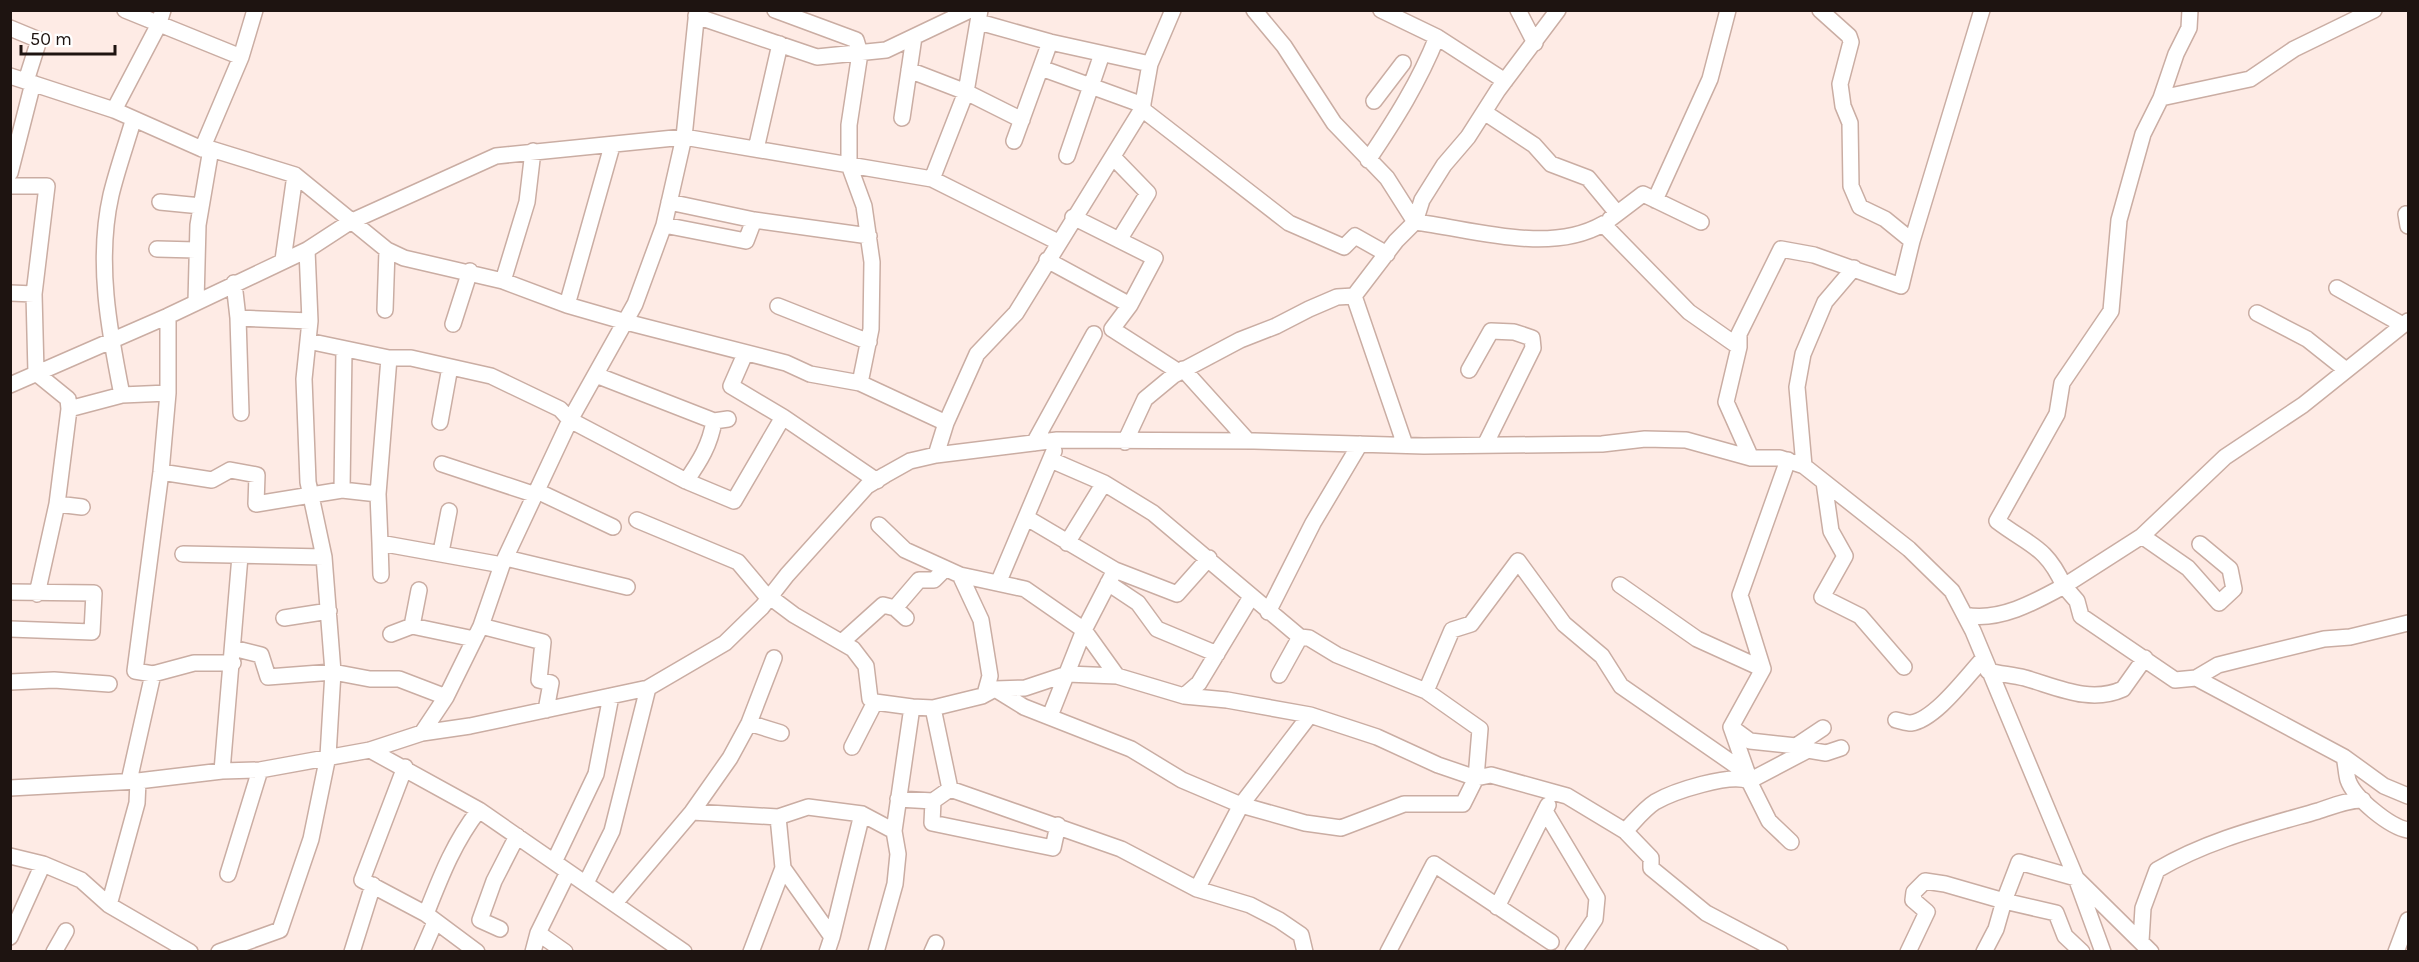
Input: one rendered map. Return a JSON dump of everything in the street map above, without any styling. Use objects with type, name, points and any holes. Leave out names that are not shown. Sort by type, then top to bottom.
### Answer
[{"type":"street","points":[[125,10],[158,26],[242,57]]},
{"type":"street","points":[[114,110],[158,26],[163,10]]},
{"type":"street","points":[[196,302],[196,250],[207,149],[242,57],[255,10]]},
{"type":"street","points":[[775,10],[856,40],[860,53],[849,125],[849,165],[864,206],[872,262],[869,342],[860,383]]},
{"type":"street","points":[[936,455],[946,423],[977,354],[1016,313],[1073,218],[1114,158],[1135,117],[1143,107],[1150,64],[1173,10]]},
{"type":"street","points":[[1254,10],[1284,46],[1334,123],[1387,178],[1415,222],[1537,240],[1574,236],[1603,224],[1642,194],[1701,222]]},
{"type":"street","points":[[1381,10],[1437,37],[1504,81]]},
{"type":"street","points":[[1518,10],[1534,44]]},
{"type":"street","points":[[1125,442],[1145,399],[1181,371],[1318,305],[1337,297],[1354,296],[1415,222],[1422,200],[1433,183],[1504,81],[1558,10]]},
{"type":"street","points":[[1655,200],[1710,79],[1728,10]]},
{"type":"street","points":[[1820,10],[1849,36],[1851,42],[1840,84],[1843,106],[1850,123],[1851,186],[1860,207],[1885,219],[1912,241]]},
{"type":"street","points":[[1751,458],[1726,402],[1739,347],[1739,334],[1781,249],[1814,255],[1901,286],[1912,241],[1982,10]]},
{"type":"street","points":[[2190,10],[2189,28],[2176,54],[2161,98],[2143,134],[2119,220],[2111,311],[2062,382],[2057,414],[1996,521],[2032,543],[2054,563],[2064,586],[2077,601],[2081,616],[2103,634],[2145,658],[2175,680],[2196,678],[2218,665],[2324,639],[2350,637],[2409,623]]},
{"type":"street","points":[[2161,98],[2250,79],[2294,49],[2374,10]]},
{"type":"street","points":[[422,733],[446,697],[478,632],[504,562],[570,420],[626,322],[664,225],[684,137],[697,13],[818,57],[886,50],[976,14],[1050,42],[1150,64]]},
{"type":"street","points":[[932,179],[966,92],[976,14]]},
{"type":"street","points":[[10,28],[39,40],[10,173]]},
{"type":"street","points":[[902,118],[914,37]]},
{"type":"street","points":[[1368,160],[1406,104],[1421,76],[1437,37]]},
{"type":"street","points":[[1014,141],[1050,42]]},
{"type":"street","points":[[756,149],[780,44]]},
{"type":"street","points":[[1067,156],[1102,54]]},
{"type":"street","points":[[1374,101],[1403,63]]},
{"type":"street","points":[[1041,68],[1091,85],[1143,107],[1289,223],[1344,247],[1356,236],[1387,254]]},
{"type":"street","points":[[909,70],[966,92],[1022,120]]},
{"type":"street","points":[[10,76],[114,110],[133,120],[207,149],[295,175],[350,222],[387,250],[404,258],[470,271],[567,305],[626,322],[786,363],[810,374],[860,383],[946,423]]},
{"type":"street","points":[[1384,88],[1406,104]]},
{"type":"street","points":[[1484,112],[1534,145],[1551,164],[1588,178],[1617,213]]},
{"type":"street","points":[[122,394],[111,339],[105,255],[111,197],[133,120]]},
{"type":"street","points":[[10,385],[168,316],[307,250],[350,222],[496,156],[684,137],[932,179],[1058,242]]},
{"type":"street","points":[[567,305],[612,146]]},
{"type":"street","points":[[503,281],[527,202],[533,151]]},
{"type":"street","points":[[1114,158],[1148,193],[1119,240]]},
{"type":"street","points":[[283,260],[295,175]]},
{"type":"street","points":[[10,186],[47,186],[34,294],[36,373],[68,399],[69,409],[57,504],[37,594]]},
{"type":"street","points":[[160,202],[201,206]]},
{"type":"street","points":[[669,202],[754,220],[869,236]]},
{"type":"street","points":[[1073,218],[1155,258],[1130,304],[1112,329],[1181,371],[1248,441]]},
{"type":"street","points":[[664,225],[746,241],[754,220]]},
{"type":"street","points":[[1603,224],[1689,312],[1739,347]]},
{"type":"street","points":[[158,249],[196,250]]},
{"type":"street","points":[[219,951],[280,930],[311,839],[328,756],[333,672],[324,557],[308,482],[304,379],[310,321],[307,250]]},
{"type":"street","points":[[385,310],[387,250]]},
{"type":"street","points":[[1047,260],[1130,304]]},
{"type":"street","points":[[1804,466],[1797,387],[1803,354],[1824,302],[1854,268]]},
{"type":"street","points":[[453,324],[470,271]]},
{"type":"street","points":[[234,283],[238,318],[241,413]]},
{"type":"street","points":[[1965,615],[1983,619],[2007,612],[2064,586],[2142,536],[2225,457],[2303,405],[2406,323],[2337,288]]},
{"type":"street","points":[[10,292],[34,294]]},
{"type":"street","points":[[1354,296],[1405,445]]},
{"type":"street","points":[[778,306],[869,342]]},
{"type":"street","points":[[2257,313],[2307,339],[2346,370]]},
{"type":"street","points":[[168,316],[168,393],[161,472],[135,671],[153,674],[194,663],[233,663]]},
{"type":"street","points":[[238,318],[310,321]]},
{"type":"street","points":[[1469,370],[1491,332],[1514,332],[1533,338],[1533,348],[1485,445]]},
{"type":"street","points":[[1034,443],[1094,334]]},
{"type":"street","points":[[308,341],[389,358],[411,358],[491,376],[560,409],[570,420],[686,480],[734,501],[783,417]]},
{"type":"street","points":[[342,490],[344,350]]},
{"type":"street","points":[[745,354],[731,386],[783,417],[877,481]]},
{"type":"street","points":[[381,575],[378,494],[389,358]]},
{"type":"street","points":[[440,422],[450,367]]},
{"type":"street","points":[[596,375],[721,420],[702,459],[686,480]]},
{"type":"street","points":[[69,409],[122,394],[168,393]]},
{"type":"street","points":[[10,788],[133,781],[222,771],[260,770],[370,750],[422,733],[648,688],[725,643],[770,598],[867,486],[910,461],[936,455],[1057,440],[1485,445],[1602,444],[1645,439],[1686,440],[1751,458],[1780,458],[1804,466],[1909,549],[1953,591],[2076,878],[2103,951]]},
{"type":"street","points":[[999,581],[1051,460],[1057,440]]},
{"type":"street","points":[[1268,612],[1312,523],[1360,444]]},
{"type":"street","points":[[990,692],[1131,749],[1182,780],[1241,805],[1305,823],[1341,828],[1404,804],[1463,804],[1476,778],[1480,729],[1426,691],[1337,655],[1309,638],[1300,637],[1153,513],[1104,483],[1051,460]]},
{"type":"street","points":[[1788,460],[1740,595],[1763,669],[1731,727],[1749,777],[1769,821],[1791,842]]},
{"type":"street","points":[[442,464],[537,493],[613,527]]},
{"type":"street","points":[[161,472],[212,480],[230,470],[257,475],[256,504],[342,490],[378,494]]},
{"type":"street","points":[[1824,482],[1831,531],[1845,556],[1822,597],[1860,616],[1904,667]]},
{"type":"street","points":[[1067,543],[1104,483]]},
{"type":"street","points":[[57,504],[82,507]]},
{"type":"street","points":[[441,552],[449,511]]},
{"type":"street","points":[[1027,518],[1067,543],[1111,577],[1138,603],[1157,629],[1217,654]]},
{"type":"street","points":[[638,520],[738,562],[770,598],[794,615],[843,641],[853,649],[866,666],[870,699],[875,702],[933,708],[990,692],[1025,688],[1067,674],[1117,676],[1184,696],[1227,700],[1310,715],[1377,737],[1438,765],[1476,778],[1491,775],[1567,796],[1625,831],[1651,858],[1652,868],[1707,914],[1780,951]]},
{"type":"street","points":[[879,525],[905,550],[960,575],[999,581],[1025,589],[1084,630],[1117,676]]},
{"type":"street","points":[[2142,536],[2188,568],[2219,603],[2234,590],[2230,569],[2200,544]]},
{"type":"street","points":[[380,543],[504,562],[627,587]]},
{"type":"street","points":[[183,554],[324,557]]},
{"type":"street","points":[[222,771],[233,663],[240,556]]},
{"type":"street","points":[[1111,577],[1177,594],[1209,558]]},
{"type":"street","points":[[1426,691],[1452,630],[1471,624],[1518,561],[1564,624],[1602,656],[1621,686],[1749,777]]},
{"type":"street","points":[[843,641],[883,605],[900,613],[919,580],[934,580],[945,568]]},
{"type":"street","points":[[960,575],[981,620],[990,676],[990,692]]},
{"type":"street","points":[[1050,716],[1084,630],[1111,577]]},
{"type":"street","points":[[1620,585],[1697,639],[1763,669]]},
{"type":"street","points":[[412,626],[419,590]]},
{"type":"street","points":[[10,592],[94,593],[92,632],[10,629]]},
{"type":"street","points":[[1184,696],[1199,683],[1251,597]]},
{"type":"street","points":[[284,618],[328,611]]},
{"type":"street","points":[[391,634],[412,626],[478,632],[543,642],[539,680],[551,683],[546,710]]},
{"type":"street","points":[[1279,675],[1300,637]]},
{"type":"street","points":[[233,648],[261,655],[268,677],[333,672],[370,679],[399,679],[446,697]]},
{"type":"street","points":[[615,903],[692,813],[730,758],[749,723],[774,658]]},
{"type":"street","points":[[1985,665],[2055,690],[2100,695],[2123,689],[2145,658]]},
{"type":"street","points":[[1896,720],[1911,723],[1923,718],[1985,665]]},
{"type":"street","points":[[109,905],[137,803],[133,781],[153,674]]},
{"type":"street","points":[[2196,678],[2344,757],[2384,786],[2409,796]]},
{"type":"street","points":[[10,682],[54,680],[109,684]]},
{"type":"street","points":[[586,883],[612,831],[648,688]]},
{"type":"street","points":[[554,862],[596,774],[611,696]]},
{"type":"street","points":[[852,747],[875,702]]},
{"type":"street","points":[[876,951],[895,884],[898,854],[894,831],[912,706]]},
{"type":"street","points":[[933,708],[950,789]]},
{"type":"street","points":[[1197,889],[1241,805],[1310,715]]},
{"type":"street","points":[[749,723],[781,733]]},
{"type":"street","points":[[1731,727],[1750,741],[1826,753],[1840,747]]},
{"type":"street","points":[[1625,831],[1655,802],[1711,782],[1739,776],[1749,777],[1802,748],[1823,728]]},
{"type":"street","points":[[370,750],[405,767],[479,810],[684,951]]},
{"type":"street","points":[[2344,757],[2349,782],[2367,807],[2400,829],[2409,830]]},
{"type":"street","points":[[405,767],[362,880],[430,918],[477,951]]},
{"type":"street","points":[[228,874],[260,770]]},
{"type":"street","points":[[898,799],[933,801],[950,789]]},
{"type":"street","points":[[950,789],[1121,849],[1197,889],[1250,905],[1280,920],[1301,935],[1305,951]]},
{"type":"street","points":[[1497,907],[1555,793]]},
{"type":"street","points":[[2146,946],[2143,908],[2157,870],[2211,842],[2351,800],[2363,800]]},
{"type":"street","points":[[933,801],[932,823],[1053,848],[1058,825]]},
{"type":"street","points":[[692,813],[778,817],[808,807],[862,814],[894,831]]},
{"type":"street","points":[[422,951],[448,857],[463,830],[479,810]]},
{"type":"street","points":[[1545,811],[1597,898],[1595,919],[1574,951]]},
{"type":"street","points":[[829,944],[862,814]]},
{"type":"street","points":[[778,817],[783,868],[829,944]]},
{"type":"street","points":[[500,929],[480,920],[494,881],[517,836]]},
{"type":"street","points":[[10,856],[43,864],[81,880],[109,905],[188,951]]},
{"type":"street","points":[[1984,951],[1996,929],[2019,862],[2076,878],[2146,946]]},
{"type":"street","points":[[10,937],[43,864]]},
{"type":"street","points":[[1388,951],[1434,864],[1551,942]]},
{"type":"street","points":[[751,951],[783,868]]},
{"type":"street","points":[[533,951],[538,933],[568,872]]},
{"type":"street","points":[[1908,951],[1927,912],[1913,900],[1914,892],[1925,881],[1946,884],[2056,913],[2065,936],[2082,951]]},
{"type":"street","points":[[352,951],[373,885]]},
{"type":"street","points":[[2396,951],[2409,920]]},
{"type":"street","points":[[54,951],[66,931]]},
{"type":"street","points":[[538,933],[565,951]]}]
